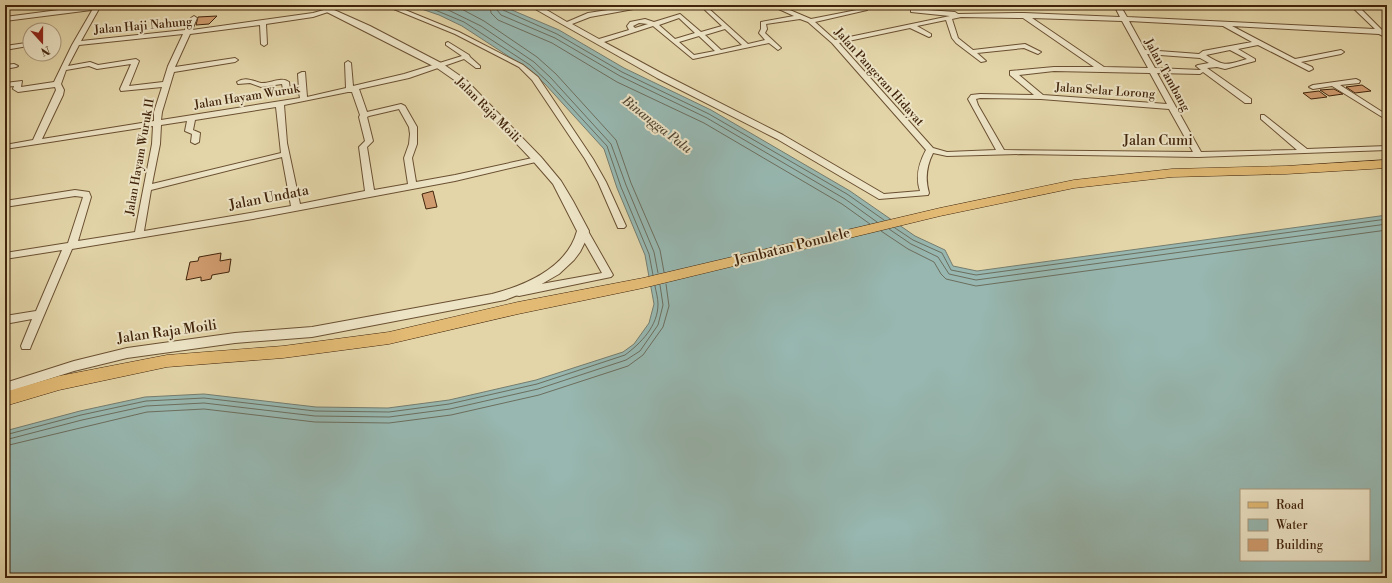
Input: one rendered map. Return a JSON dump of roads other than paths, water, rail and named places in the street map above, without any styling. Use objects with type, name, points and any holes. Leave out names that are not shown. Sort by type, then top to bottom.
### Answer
[{"type":"main road","name":"Jembatan Ponulele","points":[[5,399],[59,383],[120,369],[167,361],[283,352],[389,338],[518,308],[643,283],[940,212],[1074,184],[1172,173],[1286,170],[1387,164]]},
{"type":"street","points":[[6,21],[115,5]]},
{"type":"street","name":"Jalan Raja Moili","points":[[5,388],[59,369],[101,358],[145,350],[227,339],[276,334],[294,334],[339,328],[512,293],[543,279],[560,268],[574,254],[580,244],[584,231],[560,189],[537,159],[470,88],[440,66],[330,10],[317,5]]},
{"type":"street","points":[[387,5],[457,33],[521,66],[541,89],[592,165],[602,182],[621,226]]},
{"type":"street","points":[[536,7],[553,5]]},
{"type":"street","points":[[567,24],[588,15],[640,5]]},
{"type":"street","name":"Jalan Pangeran Hidayat","points":[[773,5],[810,21],[834,42],[930,150]]},
{"type":"street","name":"Jalan Tambang","points":[[1117,5],[1123,19],[1173,107],[1183,129],[1198,155]]},
{"type":"street","points":[[1353,5],[1387,36]]},
{"type":"street","points":[[36,142],[59,95],[60,90],[58,84],[63,69],[97,7]]},
{"type":"street","points":[[536,7],[660,76],[780,137],[882,197],[925,193],[921,180],[921,172],[924,161],[930,150]]},
{"type":"street","points":[[707,9],[747,46]]},
{"type":"street","points":[[810,21],[865,9]]},
{"type":"street","name":"Jalan Haji Nahung","points":[[77,43],[187,33],[313,15],[330,10]]},
{"type":"street","points":[[913,11],[961,15],[1005,12],[1024,15],[1384,32]]},
{"type":"street","points":[[834,42],[961,15]]},
{"type":"street","name":"Jalan Selar Lorong","points":[[1024,15],[1102,69]]},
{"type":"street","points":[[599,41],[681,16],[720,52]]},
{"type":"street","points":[[778,48],[761,32],[764,29],[763,23],[801,17]]},
{"type":"street","name":"Jalan Hayam Wuruk II","points":[[139,234],[156,144],[158,112],[171,70],[194,18]]},
{"type":"street","points":[[949,18],[955,38],[961,45],[983,61]]},
{"type":"street","points":[[263,23],[264,44]]},
{"type":"street","points":[[654,24],[694,57],[769,41]]},
{"type":"street","points":[[1222,24],[1309,69]]},
{"type":"street","points":[[912,26],[929,35]]},
{"type":"street","points":[[674,40],[727,27]]},
{"type":"street","points":[[1202,56],[1203,54],[1260,43]]},
{"type":"street","points":[[448,44],[467,56],[465,57],[478,67]]},
{"type":"street","points":[[5,48],[22,46]]},
{"type":"street","points":[[971,52],[1025,46],[1038,52]]},
{"type":"street","points":[[1142,52],[1202,56],[1217,65],[1225,67],[1254,60],[1231,48]]},
{"type":"street","points":[[1294,61],[1341,52]]},
{"type":"street","name":"Jalan Hayam Wuruk","points":[[6,149],[36,142],[304,100],[353,89],[440,66],[465,57]]},
{"type":"street","points":[[171,70],[235,60]]},
{"type":"street","points":[[63,69],[88,64],[97,67],[136,61],[124,89],[167,84]]},
{"type":"street","points":[[348,63],[353,89],[364,115],[362,119],[369,141],[363,147],[370,193]]},
{"type":"street","points":[[1217,65],[1200,66],[1248,101]]},
{"type":"street","points":[[5,68],[14,66]]},
{"type":"street","name":"Jalan Selar Lorong","points":[[1173,107],[1041,97],[1013,73],[1054,69],[1200,72]]},
{"type":"street","points":[[302,74],[304,100]]},
{"type":"street","points":[[241,82],[251,81],[261,85],[285,82],[287,92],[303,91]]},
{"type":"street","points":[[1313,87],[1356,82]]},
{"type":"street","points":[[5,85],[19,84],[18,90],[58,84]]},
{"type":"street","points":[[1333,84],[1387,118]]},
{"type":"street","points":[[1002,153],[972,99],[980,96],[1041,97]]},
{"type":"street","points":[[280,104],[285,154],[296,207]]},
{"type":"street","points":[[364,115],[401,106],[413,127],[414,134],[413,144],[408,158],[412,185]]},
{"type":"street","points":[[1264,117],[1305,152]]},
{"type":"street","points":[[191,118],[189,131],[196,133],[195,142]]},
{"type":"street","name":"Jalan Cumi","points":[[930,150],[947,154],[1002,153],[1198,155],[1387,148]]},
{"type":"street","points":[[147,188],[285,154]]},
{"type":"street","name":"Jalan Undata","points":[[5,256],[253,216],[480,173],[537,159]]},
{"type":"street","points":[[5,204],[75,193],[86,194],[87,197],[70,246],[26,346]]},
{"type":"street","points":[[512,293],[608,275],[584,231]]},
{"type":"street","points":[[5,320],[40,314]]},
{"type":"water","name":"Binangga Palu","points":[[410,5],[500,5],[559,30],[624,68],[711,110],[850,191],[915,236],[945,250],[953,266],[977,271],[1387,215],[1387,578],[5,578],[5,431],[80,411],[145,397],[204,394],[316,407],[388,408],[449,400],[536,380],[623,352],[634,344],[649,323],[654,304],[645,255],[617,188],[604,149],[545,84],[528,69],[462,26],[439,15]]}]
